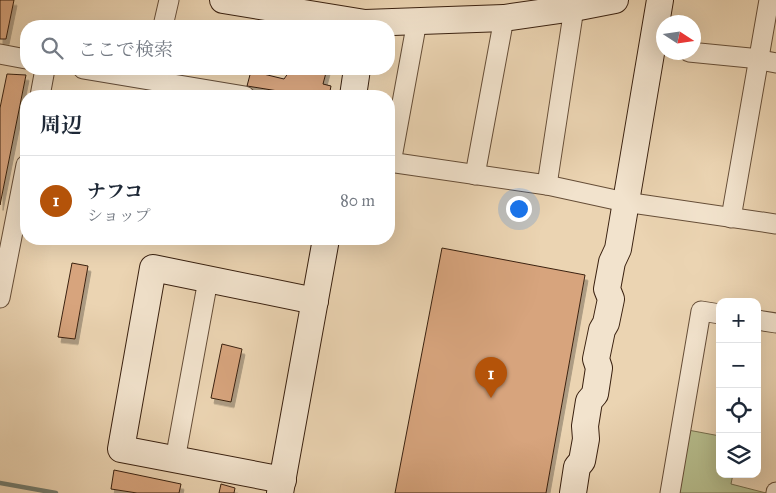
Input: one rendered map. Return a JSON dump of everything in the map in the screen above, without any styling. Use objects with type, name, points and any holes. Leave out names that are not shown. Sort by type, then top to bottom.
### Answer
[{"type":"street","points":[[164,20],[168,0]]},
{"type":"street","points":[[223,0],[416,21],[504,18],[615,0]]},
{"type":"street","points":[[659,15],[660,0]]},
{"type":"street","points":[[731,218],[767,61],[769,0]]},
{"type":"street","points":[[547,185],[574,8]]},
{"type":"street","points":[[475,175],[504,18]]},
{"type":"street","points":[[395,135],[416,21]]},
{"type":"street","points":[[701,53],[767,61]]},
{"type":"street","points":[[0,54],[20,58]]},
{"type":"street","points":[[573,493],[577,467],[582,461],[586,439],[585,426],[589,401],[595,394],[599,368],[596,359],[611,299],[607,289],[612,262],[618,249],[625,202],[656,58]]},
{"type":"street","points":[[41,90],[45,75]]},
{"type":"street","points":[[153,75],[219,90]]},
{"type":"street","points":[[354,90],[356,75]]},
{"type":"street","points":[[395,163],[547,185],[625,202],[776,224]]},
{"type":"street","points":[[0,298],[20,196]]},
{"type":"street","points":[[315,300],[153,268],[121,449],[281,486],[315,300],[325,245]]},
{"type":"street","points":[[175,460],[208,280]]},
{"type":"street","points":[[670,493],[701,311],[716,313]]},
{"type":"street","points":[[761,321],[776,323]]},
{"type":"green space","points":[[688,430],[716,435],[716,478],[732,478],[731,484],[766,493],[676,493]]},
{"type":"building","points":[[0,0],[14,0],[6,39],[0,39]]},
{"type":"building","points":[[7,74],[26,75],[23,90],[20,90],[20,105],[0,205],[0,108]]},
{"type":"building","points":[[250,75],[268,75],[284,79],[287,75],[325,75],[323,84],[331,86],[330,90],[272,90],[247,86]]},
{"type":"building","points":[[442,248],[585,275],[546,493],[395,493]]},
{"type":"building","points":[[72,263],[88,266],[75,339],[58,337]]},
{"type":"building","points":[[222,344],[242,349],[231,402],[211,398]]},
{"type":"building","points":[[114,470],[181,484],[179,493],[137,493],[111,489]]},
{"type":"building","points":[[221,484],[235,488],[234,493],[219,493]]},
{"type":"waterway","points":[[0,483],[56,493]]},
{"type":"place","name":"ナフコ","points":[[491,398]]}]
